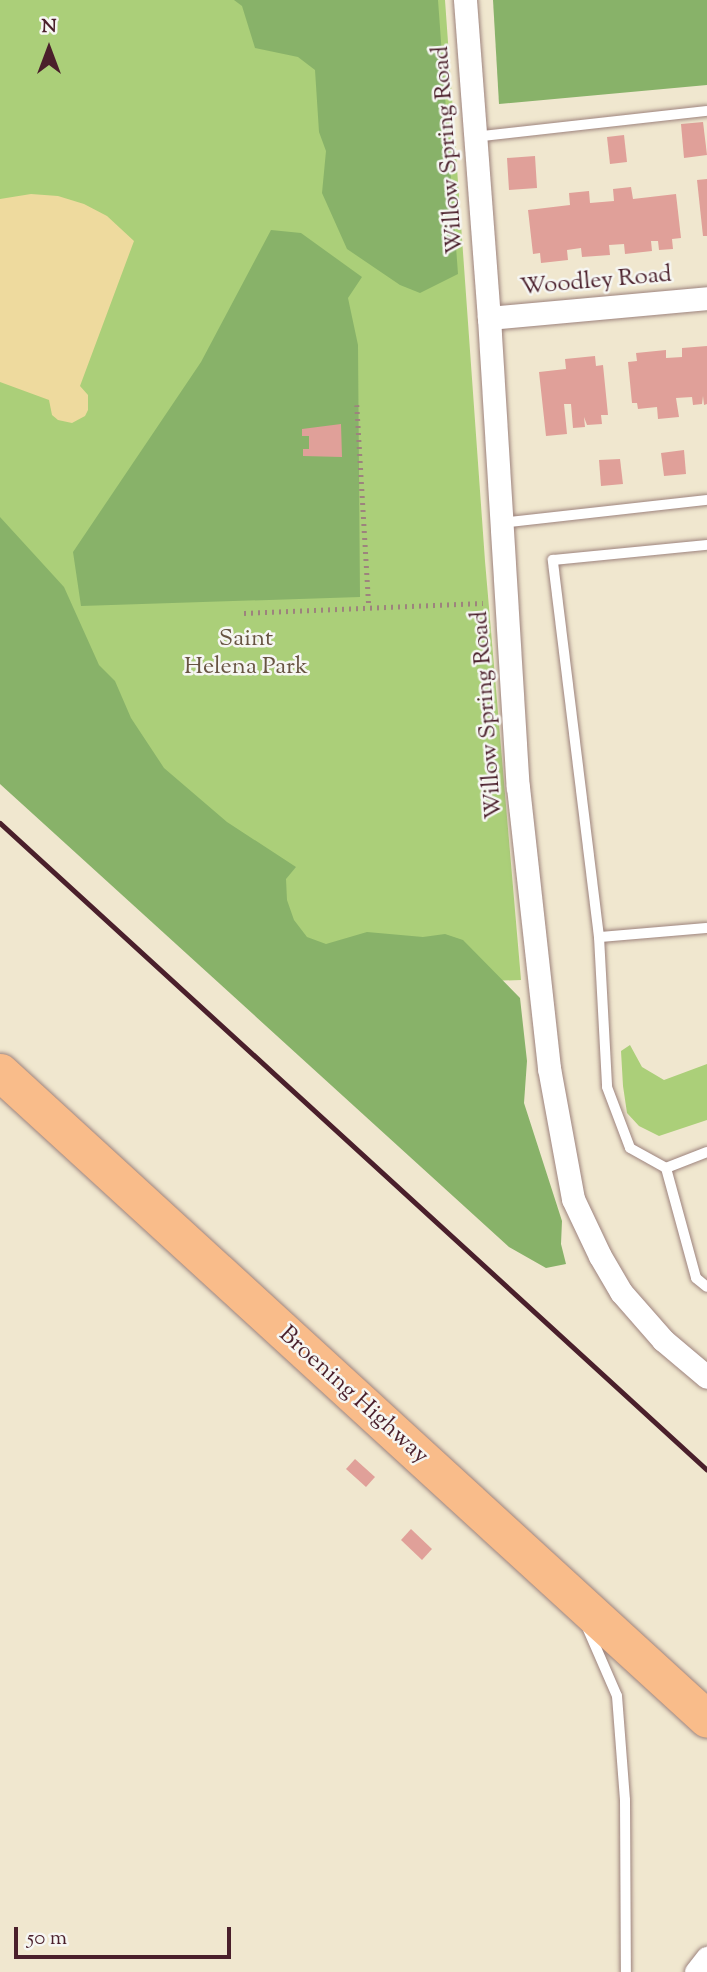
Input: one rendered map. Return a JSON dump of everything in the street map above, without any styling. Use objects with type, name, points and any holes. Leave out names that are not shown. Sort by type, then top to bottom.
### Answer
[{"type":"main road","name":"Broening Highway","points":[[0,1073],[707,1719]]},
{"type":"street","name":"Willow Spring Road","points":[[465,0],[489,318],[519,788],[536,970],[549,1068],[573,1199],[621,1292],[663,1340],[707,1377]]},
{"type":"street","name":"Woodley Road","points":[[489,318],[707,298]]},
{"type":"street","points":[[696,1972],[707,1958]]},
{"type":"lane","points":[[474,136],[707,111]]},
{"type":"lane","points":[[501,523],[707,500]]},
{"type":"lane","points":[[707,545],[552,560],[599,937],[607,1087],[630,1149],[666,1168],[696,1278],[707,1287]]},
{"type":"lane","points":[[599,937],[707,928]]},
{"type":"lane","points":[[666,1168],[707,1152]]},
{"type":"lane","points":[[575,1599],[617,1696],[625,1800],[626,1972]]},
{"type":"path","points":[[357,405],[369,608]]},
{"type":"path","points":[[244,613],[485,603],[487,615],[508,614]]},
{"type":"green space","name":"Saint Helena Park","points":[[0,0],[445,0],[485,561],[521,980],[246,989],[0,766]]},
{"type":"green space","points":[[234,0],[438,0],[458,274],[420,293],[400,285],[347,249],[322,193],[326,151],[319,132],[315,70],[298,57],[255,48],[242,6]]},
{"type":"green space","points":[[493,0],[707,0],[707,85],[499,104]]},
{"type":"green space","points":[[271,230],[301,233],[362,277],[348,298],[358,345],[360,597],[81,606],[73,552],[201,362]]},
{"type":"green space","points":[[0,517],[64,587],[99,665],[115,681],[131,718],[164,768],[227,822],[296,867],[286,879],[287,900],[294,920],[307,937],[326,944],[367,932],[423,937],[445,934],[463,940],[520,998],[527,1061],[524,1103],[562,1221],[561,1244],[566,1264],[546,1268],[509,1247],[0,784]]},
{"type":"green space","points":[[630,1045],[642,1067],[664,1080],[707,1064],[707,1120],[659,1136],[639,1126],[627,1113],[623,1086],[621,1051]]},
{"type":"sand","points":[[31,194],[58,196],[84,204],[107,216],[134,241],[80,386],[88,395],[88,410],[85,416],[72,423],[58,420],[52,415],[49,400],[0,382],[0,199]]},
{"type":"building","points":[[703,122],[707,155],[684,158],[681,124]]},
{"type":"building","points":[[624,135],[627,162],[610,164],[607,137]]},
{"type":"building","points":[[535,156],[537,188],[509,190],[507,158]]},
{"type":"building","points":[[707,179],[707,236],[703,236],[697,180]]},
{"type":"building","points":[[631,187],[633,199],[676,194],[681,238],[672,239],[673,249],[659,250],[658,241],[651,241],[652,251],[625,254],[624,244],[609,245],[610,255],[582,257],[581,248],[567,250],[568,260],[541,263],[540,253],[533,254],[528,210],[570,205],[569,193],[589,191],[590,203],[614,201],[613,189]]},
{"type":"building","points":[[707,346],[707,404],[704,405],[703,396],[702,404],[693,405],[692,397],[676,398],[679,417],[658,419],[657,407],[638,409],[637,403],[632,403],[628,362],[637,361],[636,353],[666,350],[666,358],[682,357],[682,348]]},
{"type":"building","points":[[595,356],[596,366],[603,365],[608,415],[601,415],[602,424],[587,425],[584,417],[585,427],[573,428],[571,404],[564,404],[567,434],[546,436],[539,372],[566,369],[565,359]]},
{"type":"building","points":[[341,424],[342,457],[303,456],[303,449],[309,449],[309,436],[302,436],[302,429]]},
{"type":"building","points":[[684,450],[686,474],[664,476],[661,453]]},
{"type":"building","points":[[620,459],[623,484],[601,486],[599,460]]},
{"type":"building","points":[[355,1459],[375,1477],[366,1487],[346,1469]]},
{"type":"building","points":[[411,1529],[432,1549],[422,1560],[401,1540]]},
{"type":"railway","points":[[0,823],[707,1470]]}]
